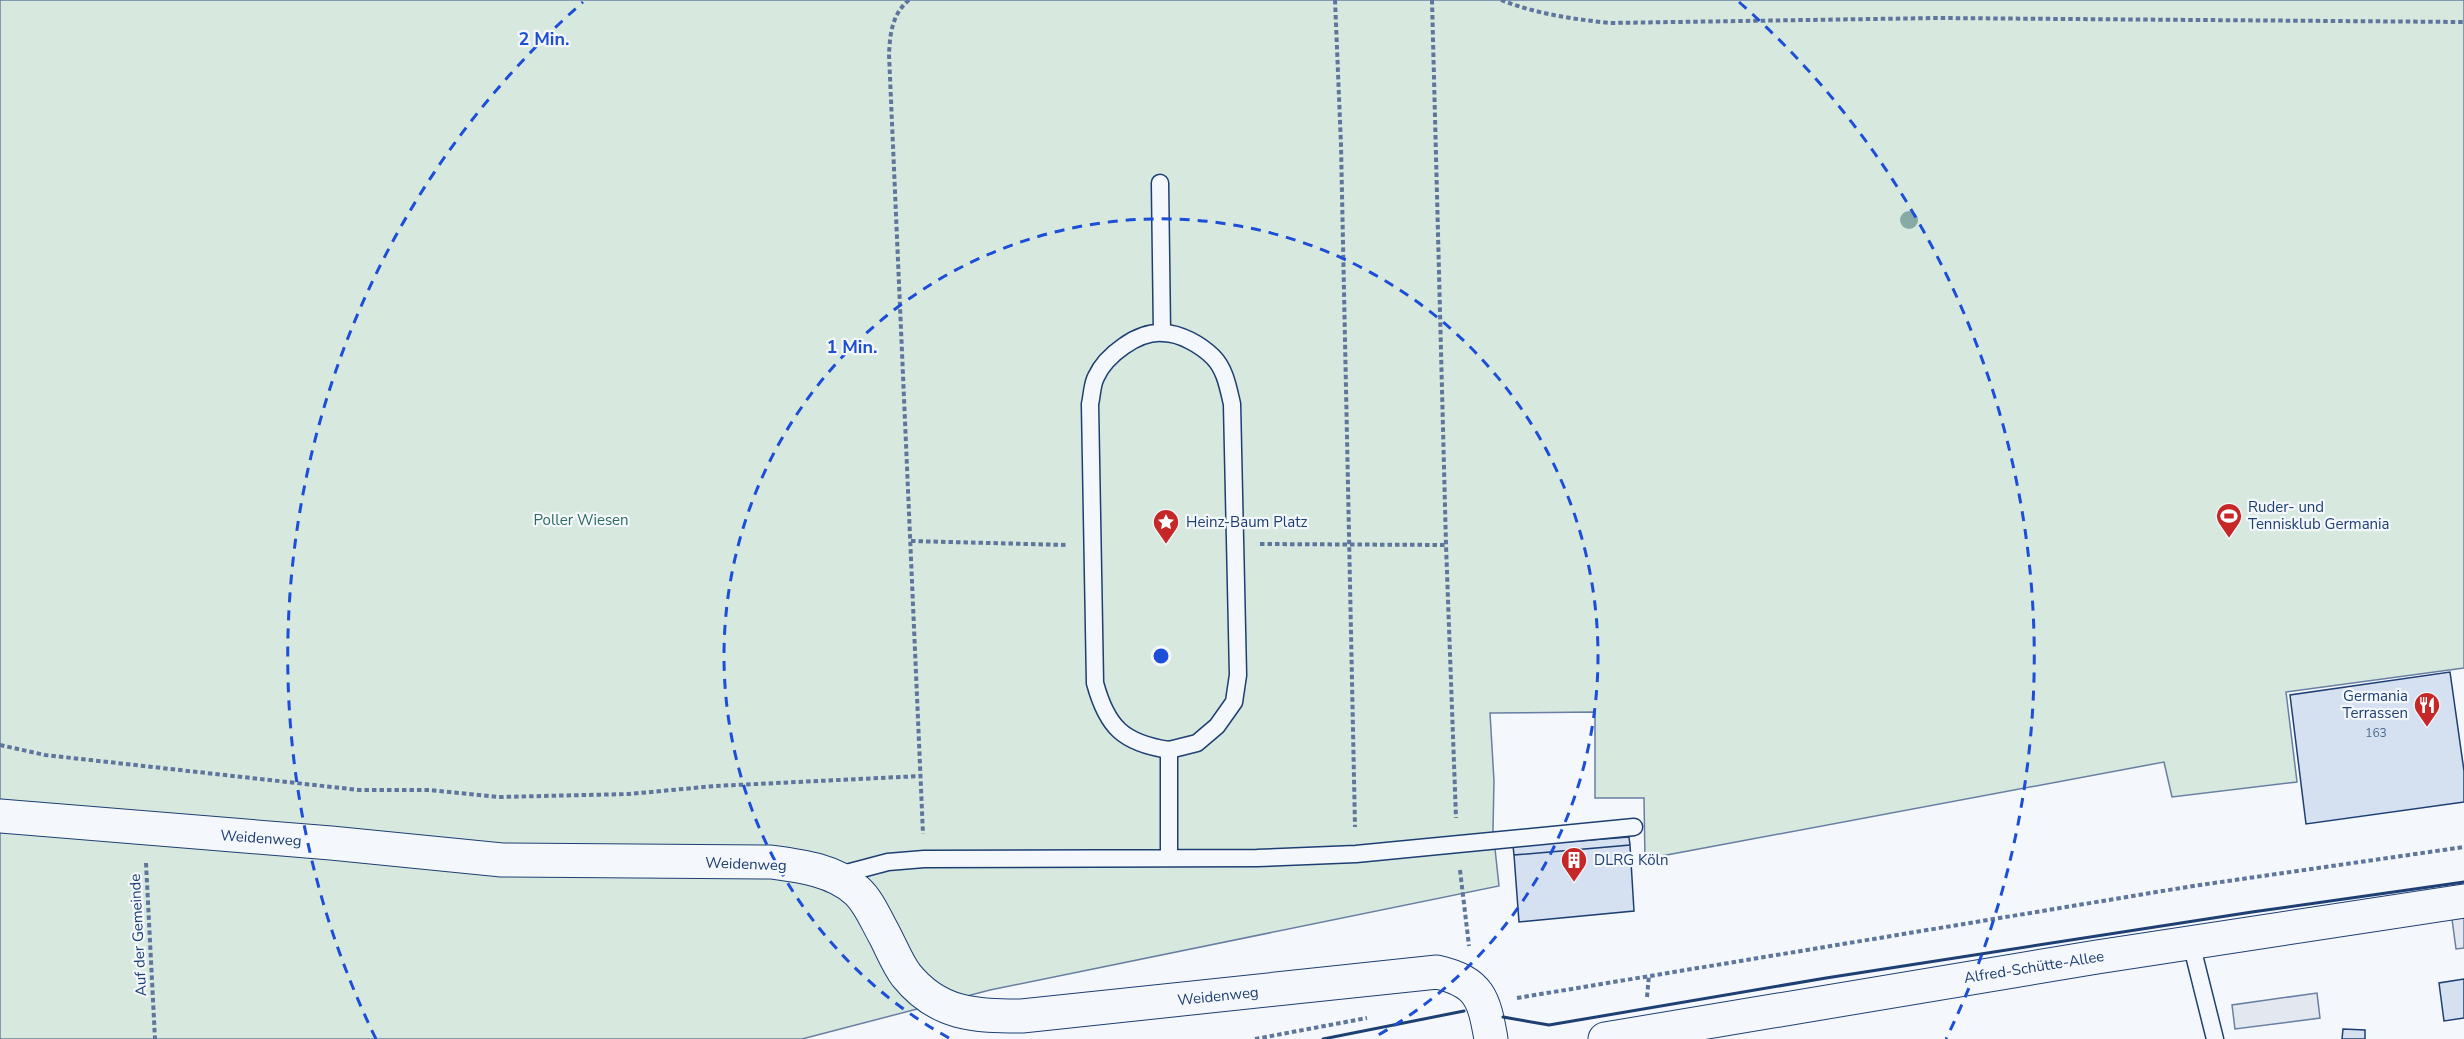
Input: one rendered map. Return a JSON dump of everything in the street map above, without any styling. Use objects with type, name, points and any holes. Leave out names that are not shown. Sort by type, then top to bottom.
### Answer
[{"type":"street","name":"Weidenweg","points":[[0,816],[331,843],[502,860],[771,862],[805,867],[834,876],[858,892],[870,909],[905,974],[925,996],[951,1010],[982,1016],[1022,1016],[1437,972],[1456,976],[1484,1003]]},
{"type":"street","name":"Alfred-Schütte-Allee","points":[[1605,1039],[1643,1031],[2464,901]]},
{"type":"street","points":[[1484,1003],[1491,1039]]},
{"type":"lane","points":[[1160,183],[1162,332]]},
{"type":"lane","points":[[1162,332],[1189,340],[1213,357],[1227,379],[1232,404],[1236,543],[1238,675],[1234,702],[1217,726],[1197,743],[1168,750],[1143,746],[1115,728],[1102,708],[1095,683],[1092,545],[1090,404],[1095,377],[1112,355],[1135,339],[1162,332]]},
{"type":"lane","points":[[1168,750],[1169,858]]},
{"type":"lane","points":[[834,876],[888,862],[924,859],[1169,858],[1356,854],[1634,827]]},
{"type":"lane","points":[[2191,943],[2215,1039]]},
{"type":"path","points":[[1335,0],[1341,146],[1356,854]]},
{"type":"path","points":[[1432,0],[1446,545],[1457,845],[1470,956]]},
{"type":"path","points":[[1501,0],[1528,10],[1564,18],[1610,23],[1937,18],[2464,22]]},
{"type":"path","points":[[905,1],[893,24],[889,54],[924,859]]},
{"type":"path","points":[[911,541],[1092,545]]},
{"type":"path","points":[[1236,543],[1446,545]]},
{"type":"path","points":[[0,746],[45,755],[359,790],[429,790],[499,797],[628,794],[714,786],[921,776]]},
{"type":"path","name":"Auf der Gemeinde","points":[[145,829],[155,1039]]},
{"type":"path","points":[[1484,1003],[2193,886],[2464,847]]},
{"type":"path","points":[[1256,1039],[1378,1016]]},
{"type":"green space","name":"Poller Wiesen","points":[[0,0],[2464,0],[2464,668],[2286,692],[2297,782],[2172,797],[2164,762],[1645,859],[1644,798],[1595,798],[1595,712],[1490,713],[1494,781],[1493,830],[1499,886],[990,990],[802,1039],[0,1039]]},
{"type":"shaded area","points":[[2464,918],[2464,948],[2456,949],[2452,919]]},
{"type":"shaded area","points":[[2317,993],[2320,1018],[2235,1029],[2232,1005]]},
{"type":"building","points":[[2450,672],[2464,771],[2464,802],[2306,824],[2290,695]]},
{"type":"building","points":[[1629,837],[1630,845],[1514,855],[1513,846]]},
{"type":"building","name":"DLRG Köln","points":[[1630,845],[1634,911],[1519,922],[1514,855]]},
{"type":"building","points":[[2464,979],[2464,1018],[2444,1021],[2439,983]]},
{"type":"building","points":[[2343,1029],[2365,1030],[2365,1039],[2342,1039]]},
{"type":"wall","points":[[1503,1017],[1549,1025],[1826,978],[2252,912],[2464,882]]},
{"type":"wall","points":[[1323,1039],[1464,1011]]},
{"type":"place","name":"Ruder- und Tennisklub Germania","points":[[2229,539]]},
{"type":"place","name":"Heinz-Baum Platz","points":[[1166,545]]},
{"type":"place","name":"Germania Terrassen","points":[[2427,728]]},
{"type":"place","name":"DLRG Köln","points":[[1574,883]]}]
